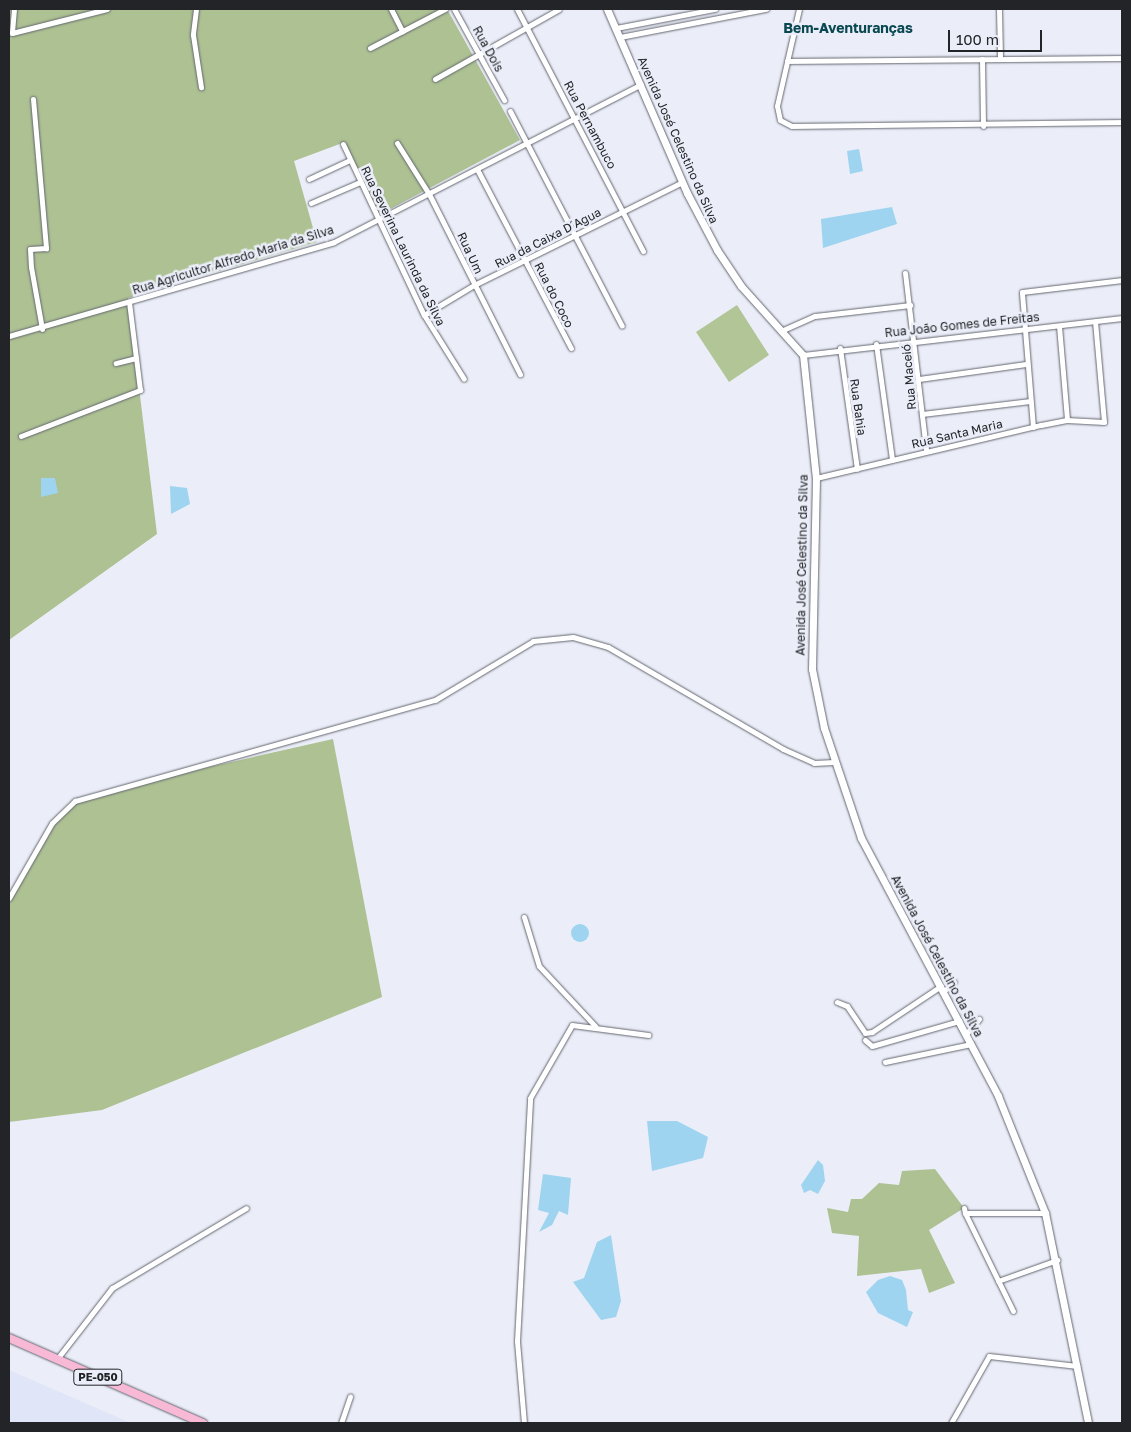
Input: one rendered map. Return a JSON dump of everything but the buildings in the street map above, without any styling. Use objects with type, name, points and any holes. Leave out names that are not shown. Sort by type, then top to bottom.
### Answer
[{"type":"main road","name":"PE-050","points":[[9,1338],[203,1423]]},
{"type":"street","points":[[14,9],[12,33],[108,9]]},
{"type":"street","points":[[196,9],[193,35],[201,87]]},
{"type":"street","points":[[391,9],[402,31]]},
{"type":"street","points":[[370,48],[445,9]]},
{"type":"street","name":"Rua Dois","points":[[454,9],[504,100]]},
{"type":"street","name":"Rua Pernambuco","points":[[518,9],[624,210],[643,251]]},
{"type":"street","points":[[435,78],[559,9]]},
{"type":"street","name":"Avenida José Celestino da Silva","points":[[607,9],[682,182],[726,266],[803,355],[816,478],[812,669],[834,762],[861,838],[943,988],[1008,1118],[1045,1213],[1057,1260],[1088,1423]]},
{"type":"street","points":[[616,28],[715,9]]},
{"type":"street","points":[[620,37],[766,9]]},
{"type":"street","points":[[799,9],[777,115],[792,126],[983,126],[1122,122]]},
{"type":"street","points":[[999,9],[1000,58]]},
{"type":"street","points":[[787,61],[1122,58]]},
{"type":"street","points":[[982,59],[983,126]]},
{"type":"street","name":"Rua Agricultor Alfredo Maria da Silva","points":[[9,336],[42,329],[334,242],[478,171],[641,84]]},
{"type":"street","points":[[33,99],[46,248],[30,249],[31,267],[42,329]]},
{"type":"street","points":[[510,111],[622,326]]},
{"type":"street","name":"Rua Severina Laurinda da Silva","points":[[343,144],[377,220],[424,315],[464,379]]},
{"type":"street","name":"Rua Um","points":[[397,144],[429,194],[520,374]]},
{"type":"street","points":[[309,179],[350,160]]},
{"type":"street","name":"Rua do Coco","points":[[478,171],[571,348]]},
{"type":"street","points":[[311,203],[360,182]]},
{"type":"street","name":"Rua da Caixa D´Agua","points":[[424,315],[474,286],[682,182]]},
{"type":"street","name":"Rua Maceió","points":[[905,273],[916,340],[926,450]]},
{"type":"street","points":[[1033,427],[1026,364],[1022,292],[1122,280]]},
{"type":"street","points":[[21,436],[140,390],[129,302]]},
{"type":"street","points":[[783,330],[815,316],[910,305]]},
{"type":"street","name":"Rua João Gomes de Freitas","points":[[803,355],[840,348],[1122,318]]},
{"type":"street","name":"Rua Santa Maria","points":[[816,478],[926,450],[1067,420],[1104,422],[1095,321]]},
{"type":"street","points":[[1059,326],[1067,420]]},
{"type":"street","points":[[876,344],[892,460]]},
{"type":"street","name":"Rua Bahia","points":[[840,348],[857,469]]},
{"type":"street","points":[[116,364],[136,358]]},
{"type":"street","points":[[919,379],[1026,364]]},
{"type":"street","points":[[922,414],[1030,401]]},
{"type":"street","points":[[9,898],[52,823],[75,801],[435,700],[533,641],[574,637],[608,646],[783,749],[814,763],[834,762]]},
{"type":"street","points":[[524,917],[539,966],[596,1028]]},
{"type":"street","points":[[837,1002],[847,1006],[864,1033],[872,1032],[954,982]]},
{"type":"street","points":[[966,1034],[979,1019]]},
{"type":"street","points":[[865,1040],[872,1046],[959,1021]]},
{"type":"street","points":[[524,1423],[517,1341],[527,1110],[567,1030],[575,1025],[648,1035]]},
{"type":"street","points":[[885,1062],[971,1044]]},
{"type":"street","points":[[57,1359],[112,1288],[246,1208]]},
{"type":"street","points":[[1013,1311],[965,1210],[1045,1213]]},
{"type":"street","points":[[998,1281],[1057,1260]]},
{"type":"street","points":[[951,1423],[989,1356],[1077,1366]]},
{"type":"street","points":[[341,1423],[350,1397]]},
{"type":"shaded area","points":[[9,1370],[131,1423],[9,1423]]},
{"type":"green space","points":[[9,9],[447,9],[520,140],[379,215],[345,142],[294,161],[317,242],[128,298],[157,534],[9,640]]},
{"type":"green space","points":[[737,305],[769,355],[729,382],[696,332]]},
{"type":"green space","points":[[333,739],[382,997],[102,1110],[9,1122],[9,902],[61,814],[78,802],[147,781]]},
{"type":"green space","points":[[935,1169],[964,1208],[929,1230],[955,1283],[929,1293],[921,1269],[857,1276],[859,1236],[832,1233],[827,1208],[848,1212],[851,1199],[862,1199],[879,1183],[899,1185],[902,1171]]},
{"type":"water","points":[[859,149],[863,171],[850,174],[847,151]]},
{"type":"water","points":[[892,207],[897,224],[823,248],[821,219]]},
{"type":"water","points":[[41,478],[55,478],[58,493],[41,497]]},
{"type":"water","points":[[170,486],[187,488],[190,504],[171,514]]},
{"type":"water","points":[[580,924],[588,929],[589,933],[584,941],[580,942],[572,937],[571,933],[576,925]]},
{"type":"water","points":[[647,1121],[677,1121],[708,1137],[703,1158],[652,1171]]},
{"type":"water","points":[[818,1160],[823,1165],[825,1181],[818,1194],[810,1190],[804,1193],[801,1185]]},
{"type":"water","points":[[543,1174],[571,1178],[568,1215],[559,1211],[552,1225],[539,1232],[549,1213],[538,1210]]},
{"type":"water","points":[[611,1235],[621,1301],[616,1317],[601,1320],[573,1282],[584,1278],[597,1242]]},
{"type":"water","points":[[890,1276],[902,1280],[906,1290],[908,1310],[913,1312],[907,1327],[878,1313],[866,1292],[878,1280]]},
{"type":"district","name":"Bem-Aventuranças","points":[[848,28]]}]
